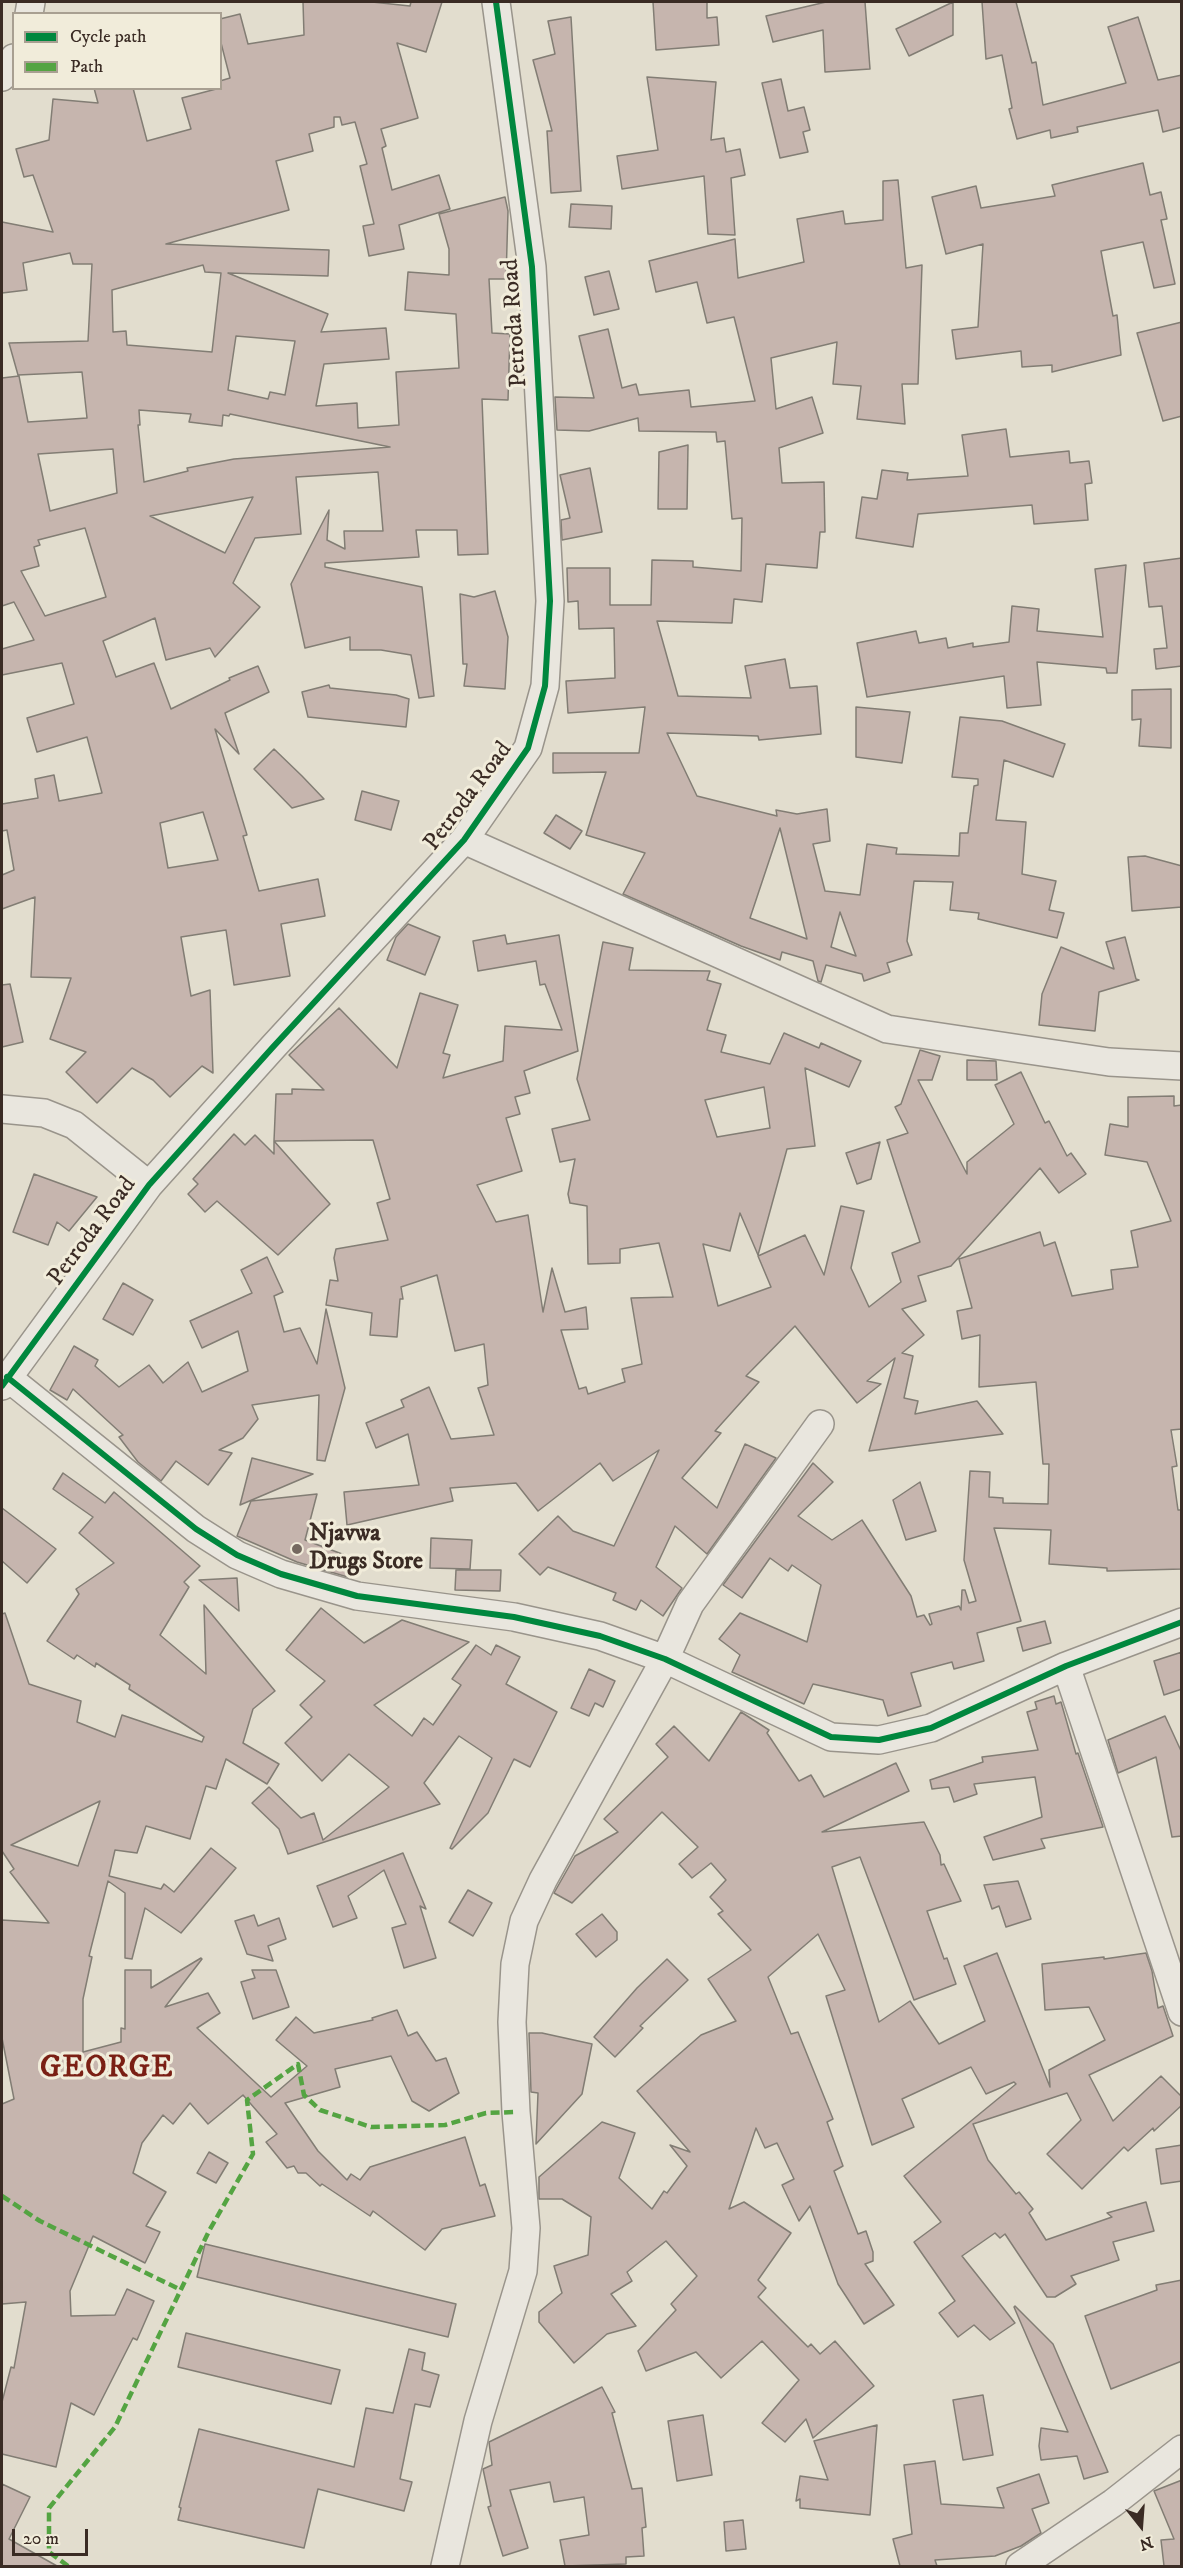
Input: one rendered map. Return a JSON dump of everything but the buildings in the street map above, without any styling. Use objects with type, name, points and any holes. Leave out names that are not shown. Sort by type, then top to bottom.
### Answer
[{"type":"street","name":"Petroda Road","points":[[4,1382],[149,1185],[464,840],[528,748],[544,686],[550,601],[532,267],[496,2]]},
{"type":"street","points":[[2,77],[12,61]]},
{"type":"street","points":[[464,840],[887,1029],[1109,1062],[1182,1066]]},
{"type":"street","points":[[2,1109],[44,1113],[74,1125],[149,1185]]},
{"type":"street","points":[[4,1382],[196,1529],[237,1555],[281,1574],[357,1596],[513,1617],[600,1636],[665,1659],[831,1737],[879,1740],[931,1728],[1066,1666],[1182,1622]]},
{"type":"street","points":[[445,2566],[478,2421],[523,2271],[526,2228],[516,2112],[512,2022],[515,1964],[524,1921],[543,1880],[665,1659],[690,1604],[820,1424]]},
{"type":"street","points":[[1066,1666],[1182,2012]]},
{"type":"street","points":[[1020,2566],[1113,2503],[1182,2449]]},
{"type":"marked path","points":[[68,2566],[49,2552],[49,2508],[115,2427],[209,2231],[253,2154],[247,2100],[298,2064],[304,2095],[320,2110],[371,2127],[445,2125],[486,2113],[516,2112]]},
{"type":"marked path","points":[[2,2196],[40,2221],[181,2290]]},
{"type":"cycle path","points":[[2,1386],[149,1185],[464,840],[528,748],[545,686],[550,601],[532,267],[496,2]]},
{"type":"cycle path","points":[[7,1377],[196,1529],[237,1555],[281,1574],[357,1596],[514,1617],[600,1636],[665,1659],[831,1737],[879,1740],[931,1728],[1066,1666],[1182,1622]]},
{"type":"place","name":"Njavwa Drugs Store","points":[[297,1549]]},
{"type":"district","name":"GEORGE","points":[[107,2070]]}]
